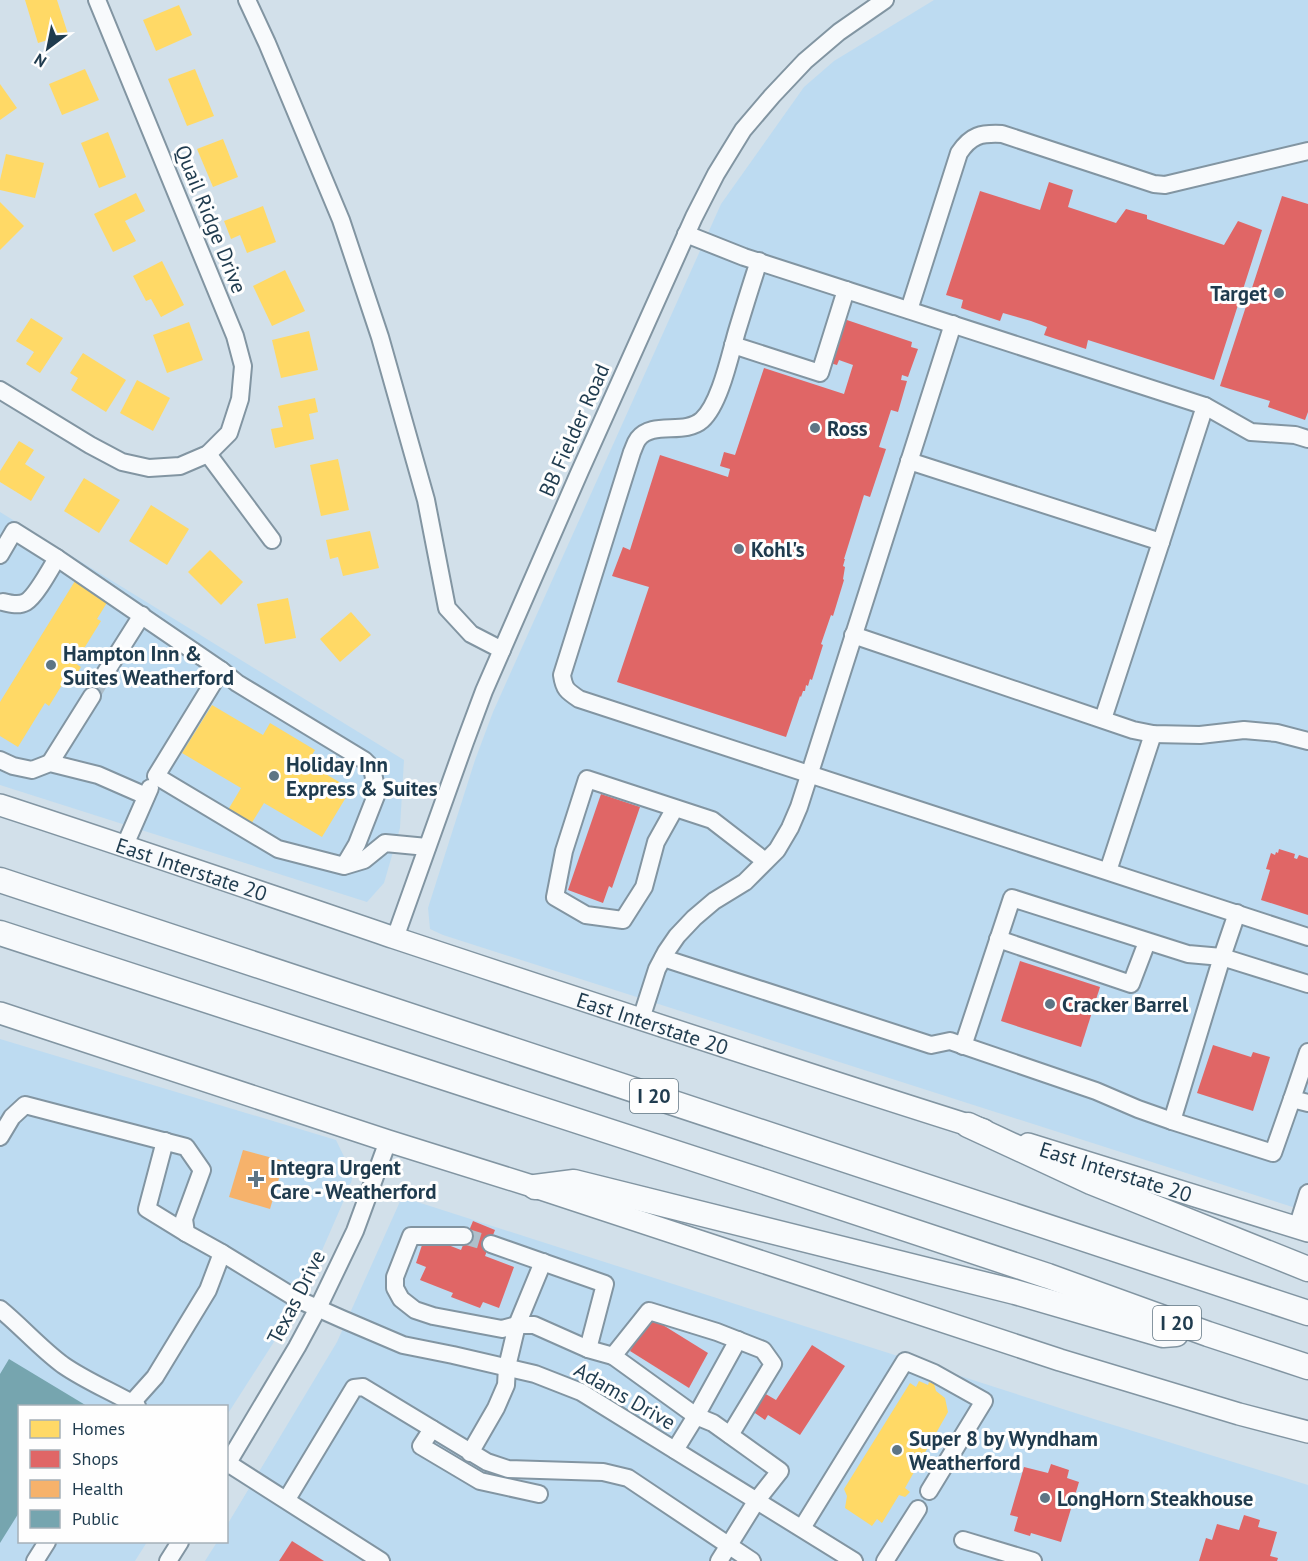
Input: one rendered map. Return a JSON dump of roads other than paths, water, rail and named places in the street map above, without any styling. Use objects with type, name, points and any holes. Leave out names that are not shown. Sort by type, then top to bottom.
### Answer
[{"type":"highway","name":"I 20","points":[[0,880],[1308,1313]]},
{"type":"highway","name":"I 20","points":[[0,933],[765,1182],[1048,1276],[1208,1334],[1308,1367]]},
{"type":"highway","points":[[968,1125],[1091,1182],[1308,1269]]},
{"type":"highway","points":[[535,1187],[574,1182],[970,1280],[1163,1335],[1208,1334]]},
{"type":"main road","name":"East Interstate 20","points":[[0,805],[641,1019],[968,1125],[1302,1229]]},
{"type":"main road","points":[[0,1013],[1060,1360],[1239,1414],[1308,1432]]},
{"type":"street","name":"Quail Ridge Drive","points":[[97,0],[235,336],[243,366],[240,399],[229,433],[208,454]]},
{"type":"street","points":[[247,0],[341,220],[376,327],[426,500],[447,608],[471,634],[502,650]]},
{"type":"street","name":"BB Fielder Road","points":[[395,938],[465,742],[502,650],[686,234],[716,174],[743,130],[805,61],[839,32],[885,0]]},
{"type":"street","points":[[909,310],[959,153],[965,144],[980,135],[1002,134],[1154,184],[1165,185],[1308,151]]},
{"type":"street","points":[[686,234],[846,290],[1205,406],[1251,432],[1295,435],[1308,439]]},
{"type":"street","points":[[759,261],[714,402],[707,413],[700,421],[687,428],[653,430],[644,433],[637,440],[562,675],[567,691],[579,699],[1308,937]]},
{"type":"street","points":[[733,345],[820,373],[846,290]]},
{"type":"street","points":[[641,1019],[650,986],[663,958],[677,936],[714,902],[745,882],[777,850],[790,828],[952,324]]},
{"type":"street","points":[[0,390],[122,462],[148,468],[180,466],[208,454],[272,540]]},
{"type":"street","points":[[1103,719],[1205,406]]},
{"type":"street","points":[[909,460],[1161,542]]},
{"type":"street","points":[[0,555],[14,531],[142,615],[221,669],[237,683],[364,760],[372,768],[377,793],[357,844],[344,866]]},
{"type":"street","points":[[1,603],[16,605],[27,602],[57,558]]},
{"type":"street","points":[[104,675],[142,615]]},
{"type":"street","points":[[853,635],[1133,730],[1153,734],[1200,735],[1244,730],[1308,741]]},
{"type":"street","points":[[125,845],[156,776],[221,669]]},
{"type":"street","points":[[50,763],[92,696]]},
{"type":"street","points":[[1108,871],[1153,734]]},
{"type":"street","points":[[0,760],[13,766],[32,770],[50,763],[98,775],[146,796]]},
{"type":"street","points":[[156,776],[278,849],[344,866],[364,860],[385,843],[427,847]]},
{"type":"street","points":[[675,808],[656,842],[644,887],[623,920],[585,915],[555,897],[564,851],[587,779],[712,820],[765,861]]},
{"type":"street","points":[[963,1046],[1012,898],[1188,954],[1222,957],[1308,984]]},
{"type":"street","points":[[1172,1121],[1237,913]]},
{"type":"street","points":[[998,939],[1131,984],[1147,942]]},
{"type":"street","points":[[663,958],[931,1044],[950,1041],[1096,1091],[1172,1121],[1273,1153],[1300,1101],[1308,1052]]},
{"type":"street","points":[[0,1137],[12,1117],[25,1105],[186,1147],[202,1170],[184,1220],[186,1233]]},
{"type":"street","name":"Adams Drive","points":[[165,1141],[147,1209],[186,1233],[297,1299],[403,1345],[535,1374],[581,1392],[854,1561]]},
{"type":"street","name":"Texas Drive","points":[[228,1461],[318,1308],[356,1231],[388,1141]]},
{"type":"street","points":[[1302,1229],[1308,1193]]},
{"type":"street","points":[[464,1236],[411,1236],[395,1277],[395,1288],[401,1299],[415,1310],[433,1316],[502,1329],[518,1324],[534,1325],[588,1349],[612,1356],[696,1416],[713,1423],[780,1471],[757,1500],[719,1561]]},
{"type":"street","points":[[491,1244],[605,1284],[588,1349]]},
{"type":"street","points":[[0,1309],[19,1324],[40,1347],[65,1366],[132,1405],[155,1377],[208,1290],[222,1253]]},
{"type":"street","points":[[470,1453],[506,1386],[507,1367],[518,1324],[543,1262]]},
{"type":"street","points":[[612,1356],[649,1311],[717,1332],[763,1350],[773,1364],[730,1435]]},
{"type":"street","points":[[675,1450],[738,1340]]},
{"type":"street","points":[[802,1528],[905,1361],[934,1373],[984,1401],[929,1491]]},
{"type":"street","points":[[287,1499],[354,1388],[363,1387],[470,1453],[508,1469],[603,1472],[628,1478],[752,1561]]},
{"type":"street","points":[[432,1429],[421,1446],[480,1481],[539,1494]]},
{"type":"street","points":[[228,1464],[287,1499],[381,1561]]},
{"type":"street","points":[[885,1561],[918,1509]]},
{"type":"street","points":[[963,1539],[1033,1561]]},
{"type":"street","points":[[35,1561],[45,1543]]},
{"type":"street","points":[[168,1561],[179,1543]]},
{"type":"tunnel","points":[[92,696],[104,675]]},
{"type":"tunnel","points":[[464,1236],[491,1244]]},
{"type":"place","name":"Target","points":[[1279,293]]},
{"type":"place","name":"Ross","points":[[815,428]]},
{"type":"place","name":"Kohl's","points":[[739,549]]},
{"type":"place","name":"Hampton Inn & Suites Weatherford","points":[[51,665]]},
{"type":"place","name":"Holiday Inn Express & Suites","points":[[274,776]]},
{"type":"place","name":"Cracker Barrel","points":[[1050,1004]]},
{"type":"place","name":"Integra Urgent Care - Weatherford","points":[[256,1179]]},
{"type":"place","name":"Super 8 by Wyndham Weatherford","points":[[897,1450]]},
{"type":"place","name":"LongHorn Steakhouse","points":[[1045,1498]]}]
